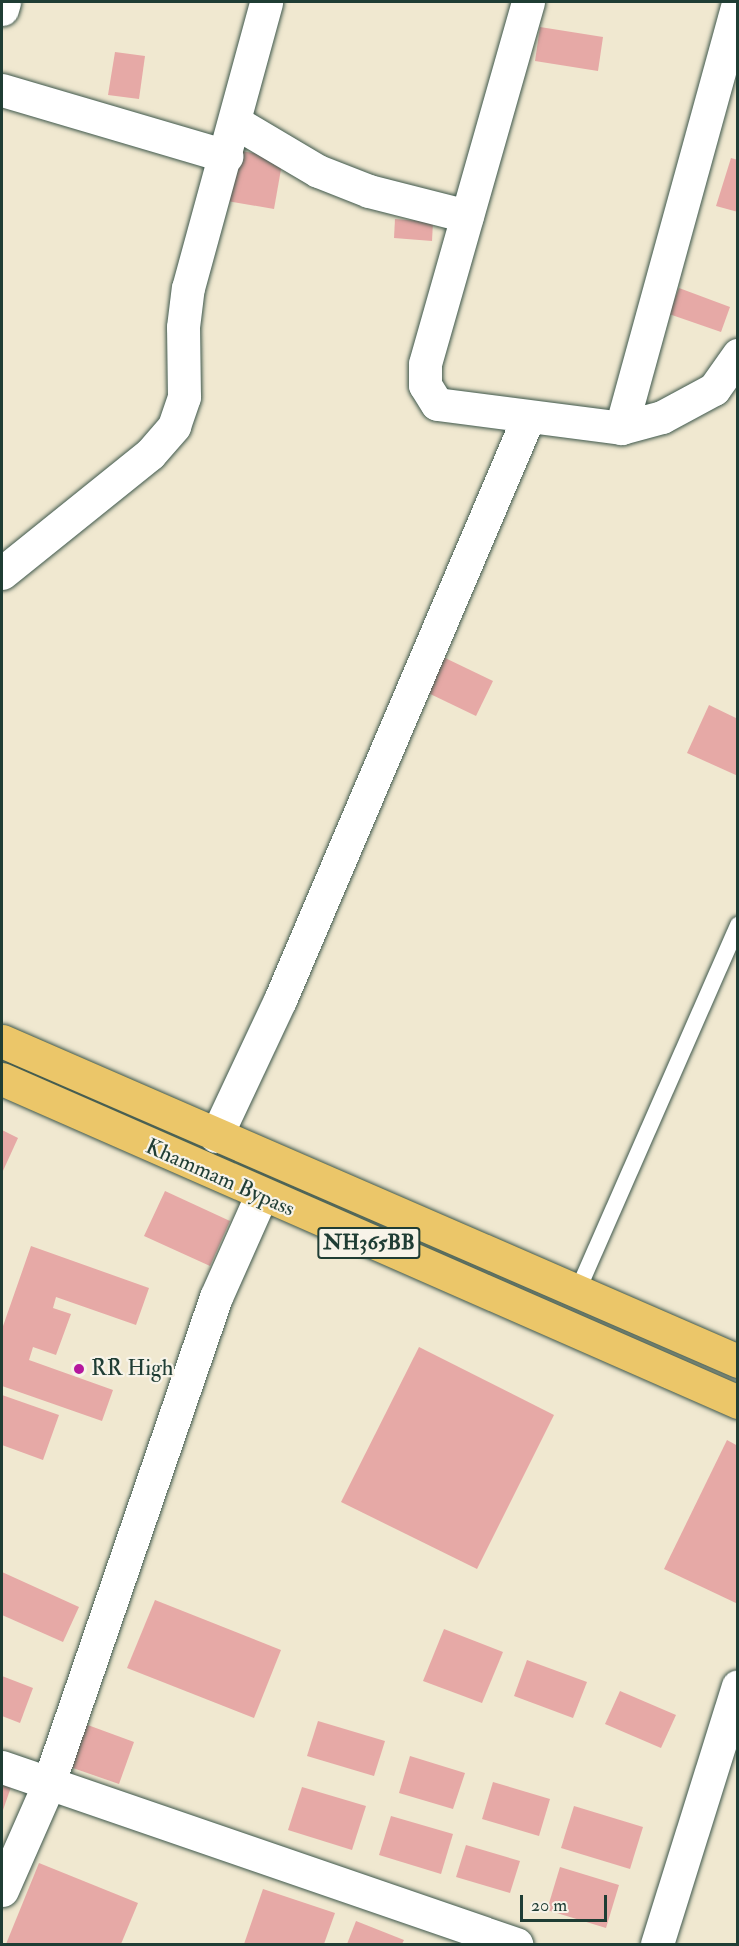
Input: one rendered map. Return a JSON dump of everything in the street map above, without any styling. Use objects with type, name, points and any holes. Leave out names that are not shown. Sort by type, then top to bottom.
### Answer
[{"type":"highway","name":"Khammam Bypass","points":[[2,1041],[738,1361]]},
{"type":"highway","name":"Khammam Bypass","points":[[2,1079],[261,1196],[738,1402]]},
{"type":"street","points":[[2,9],[4,2]]},
{"type":"street","points":[[2,573],[150,454],[174,426],[184,397],[183,327],[189,288],[266,2]]},
{"type":"street","points":[[528,2],[425,363],[425,386],[437,404],[528,418],[621,428],[662,417],[714,389],[738,355]]},
{"type":"street","points":[[621,428],[738,4]]},
{"type":"street","points":[[2,90],[226,156]]},
{"type":"street","points":[[235,122],[318,171],[369,191],[467,216]]},
{"type":"street","points":[[216,1136],[280,1000],[528,418]]},
{"type":"street","points":[[2,1890],[47,1788],[216,1297],[261,1196]]},
{"type":"street","points":[[657,1944],[738,1686]]},
{"type":"street","points":[[2,1767],[47,1788],[516,1944]]},
{"type":"lane","points":[[577,1292],[738,925]]},
{"type":"building","points":[[540,27],[603,37],[598,71],[535,61]]},
{"type":"building","points":[[115,52],[145,56],[139,99],[108,95]]},
{"type":"building","points":[[235,150],[283,158],[274,209],[227,201]]},
{"type":"building","points":[[731,158],[738,160],[738,212],[716,206]]},
{"type":"building","points":[[395,219],[433,222],[432,241],[394,238]]},
{"type":"building","points":[[679,288],[730,307],[721,332],[669,314]]},
{"type":"building","points":[[441,656],[493,681],[476,716],[424,691]]},
{"type":"building","points":[[709,705],[738,719],[738,776],[687,753]]},
{"type":"building","points":[[2,1130],[18,1138],[2,1173]]},
{"type":"building","points":[[165,1191],[230,1221],[210,1266],[144,1236]]},
{"type":"building","points":[[31,1246],[149,1288],[136,1325],[56,1297],[53,1308],[71,1314],[56,1355],[33,1347],[29,1360],[113,1390],[102,1421],[2,1386],[2,1329]]},
{"type":"building","points":[[419,1347],[554,1415],[477,1569],[341,1502]]},
{"type":"building","points":[[2,1395],[59,1415],[43,1460],[2,1445]]},
{"type":"building","points":[[727,1440],[738,1446],[738,1604],[664,1569]]},
{"type":"building","points":[[2,1572],[79,1607],[63,1642],[2,1615]]},
{"type":"building","points":[[155,1600],[281,1650],[254,1718],[127,1668]]},
{"type":"building","points":[[444,1629],[503,1652],[482,1703],[423,1681]]},
{"type":"building","points":[[527,1660],[587,1682],[573,1718],[514,1696]]},
{"type":"building","points":[[2,1676],[33,1688],[20,1723],[2,1716]]},
{"type":"building","points":[[620,1691],[676,1715],[661,1748],[605,1724]]},
{"type":"building","points":[[318,1721],[385,1741],[374,1776],[307,1756]]},
{"type":"building","points":[[85,1724],[134,1742],[119,1784],[70,1767]]},
{"type":"building","points":[[410,1756],[465,1773],[453,1809],[399,1793]]},
{"type":"building","points":[[493,1782],[550,1799],[539,1836],[482,1819]]},
{"type":"building","points":[[2,1783],[11,1787],[2,1813]]},
{"type":"building","points":[[302,1787],[366,1806],[352,1850],[288,1830]]},
{"type":"building","points":[[574,1806],[643,1827],[630,1869],[561,1848]]},
{"type":"building","points":[[391,1816],[453,1834],[441,1874],[379,1855]]},
{"type":"building","points":[[466,1845],[520,1861],[510,1893],[456,1877]]},
{"type":"building","points":[[39,1863],[138,1903],[121,1944],[6,1944]]},
{"type":"building","points":[[560,1867],[619,1885],[606,1928],[547,1910]]},
{"type":"building","points":[[263,1889],[335,1913],[324,1944],[244,1944]]},
{"type":"building","points":[[356,1921],[404,1940],[402,1944],[347,1944]]},
{"type":"place","name":"RR High","points":[[79,1369]]}]
